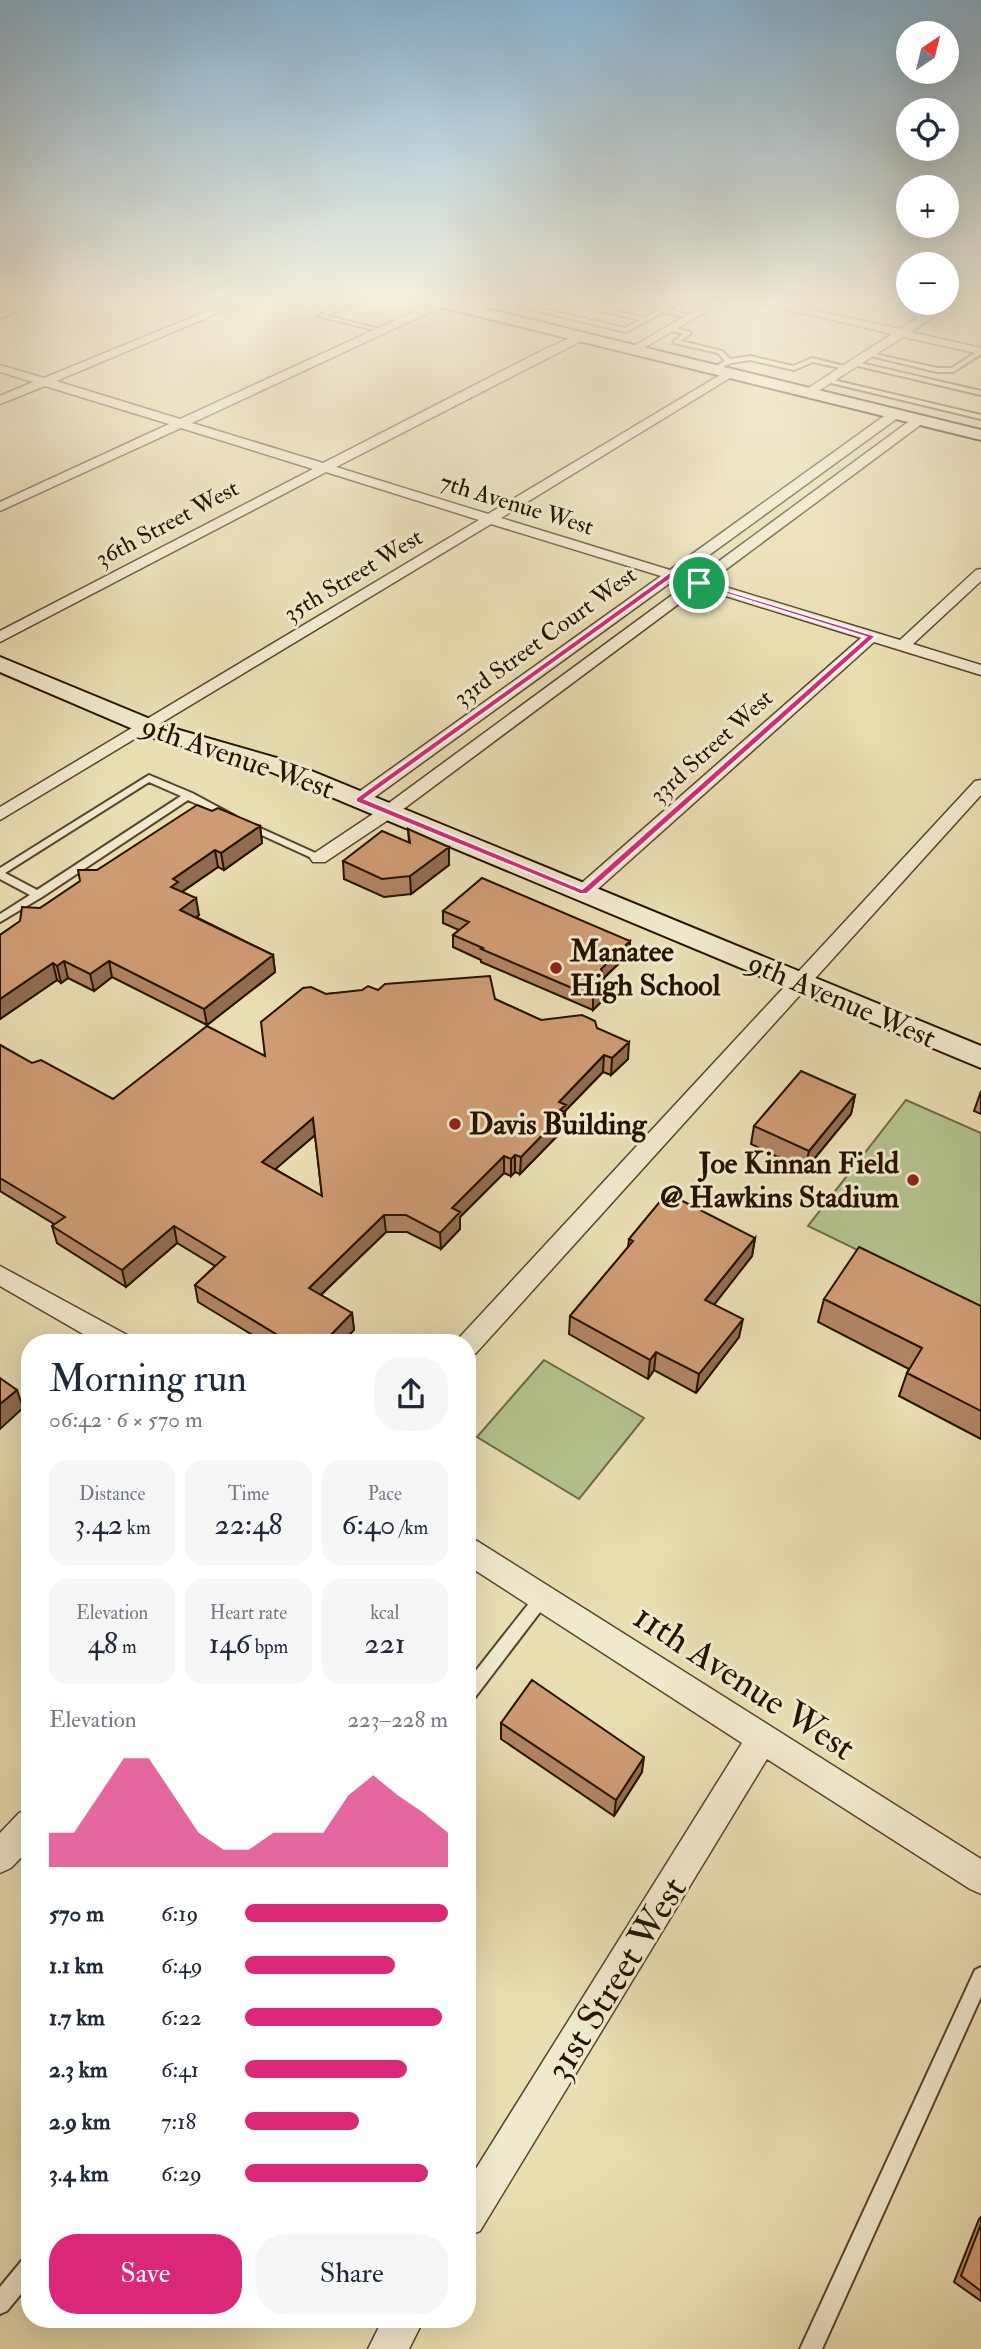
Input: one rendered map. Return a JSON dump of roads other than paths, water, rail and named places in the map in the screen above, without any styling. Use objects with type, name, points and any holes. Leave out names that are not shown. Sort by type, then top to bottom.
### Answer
[{"type":"street","name":"7th Avenue West","points":[[126,408],[981,670]]},
{"type":"street","points":[[0,507],[215,408]]},
{"type":"street","name":"36th Street West","points":[[0,636],[442,408]]},
{"type":"street","name":"35th Street West","points":[[0,814],[489,520],[663,408]]},
{"type":"street","points":[[869,408],[981,435]]},
{"type":"street","name":"33rd Street Court West","points":[[359,800],[895,414]]},
{"type":"street","name":"33rd Street Court West","points":[[319,858],[388,812],[925,421]]},
{"type":"street","points":[[902,646],[981,572]]},
{"type":"street","name":"33rd Street West","points":[[583,892],[872,636]]},
{"type":"street","name":"9th Avenue West","points":[[0,664],[146,726],[278,766],[981,1058]]},
{"type":"street","points":[[476,1336],[981,785]]},
{"type":"street","points":[[0,1275],[104,1334]]},
{"type":"street","name":"11th Avenue West","points":[[476,1556],[981,1878]]},
{"type":"street","name":"31st Street West","points":[[476,2203],[762,1738]]},
{"type":"street","points":[[0,1857],[21,1834]]},
{"type":"street","points":[[387,2349],[400,2328]]},
{"type":"lane","points":[[942,408],[981,417]]},
{"type":"lane","points":[[925,421],[948,409]]},
{"type":"lane","points":[[38,895],[0,874],[149,778],[319,858]]},
{"type":"lane","points":[[0,919],[189,795]]},
{"type":"lane","points":[[476,1683],[542,1598]]},
{"type":"lane","points":[[811,2349],[981,1976]]},
{"type":"lane","points":[[0,2304],[21,2277]]},
{"type":"place","name":"Manatee High School","points":[[556,968]]},
{"type":"place","name":"Davis Building","points":[[455,1124]]},
{"type":"place","name":"Joe Kinnan Field @ Hawkins Stadium","points":[[913,1180]]}]
